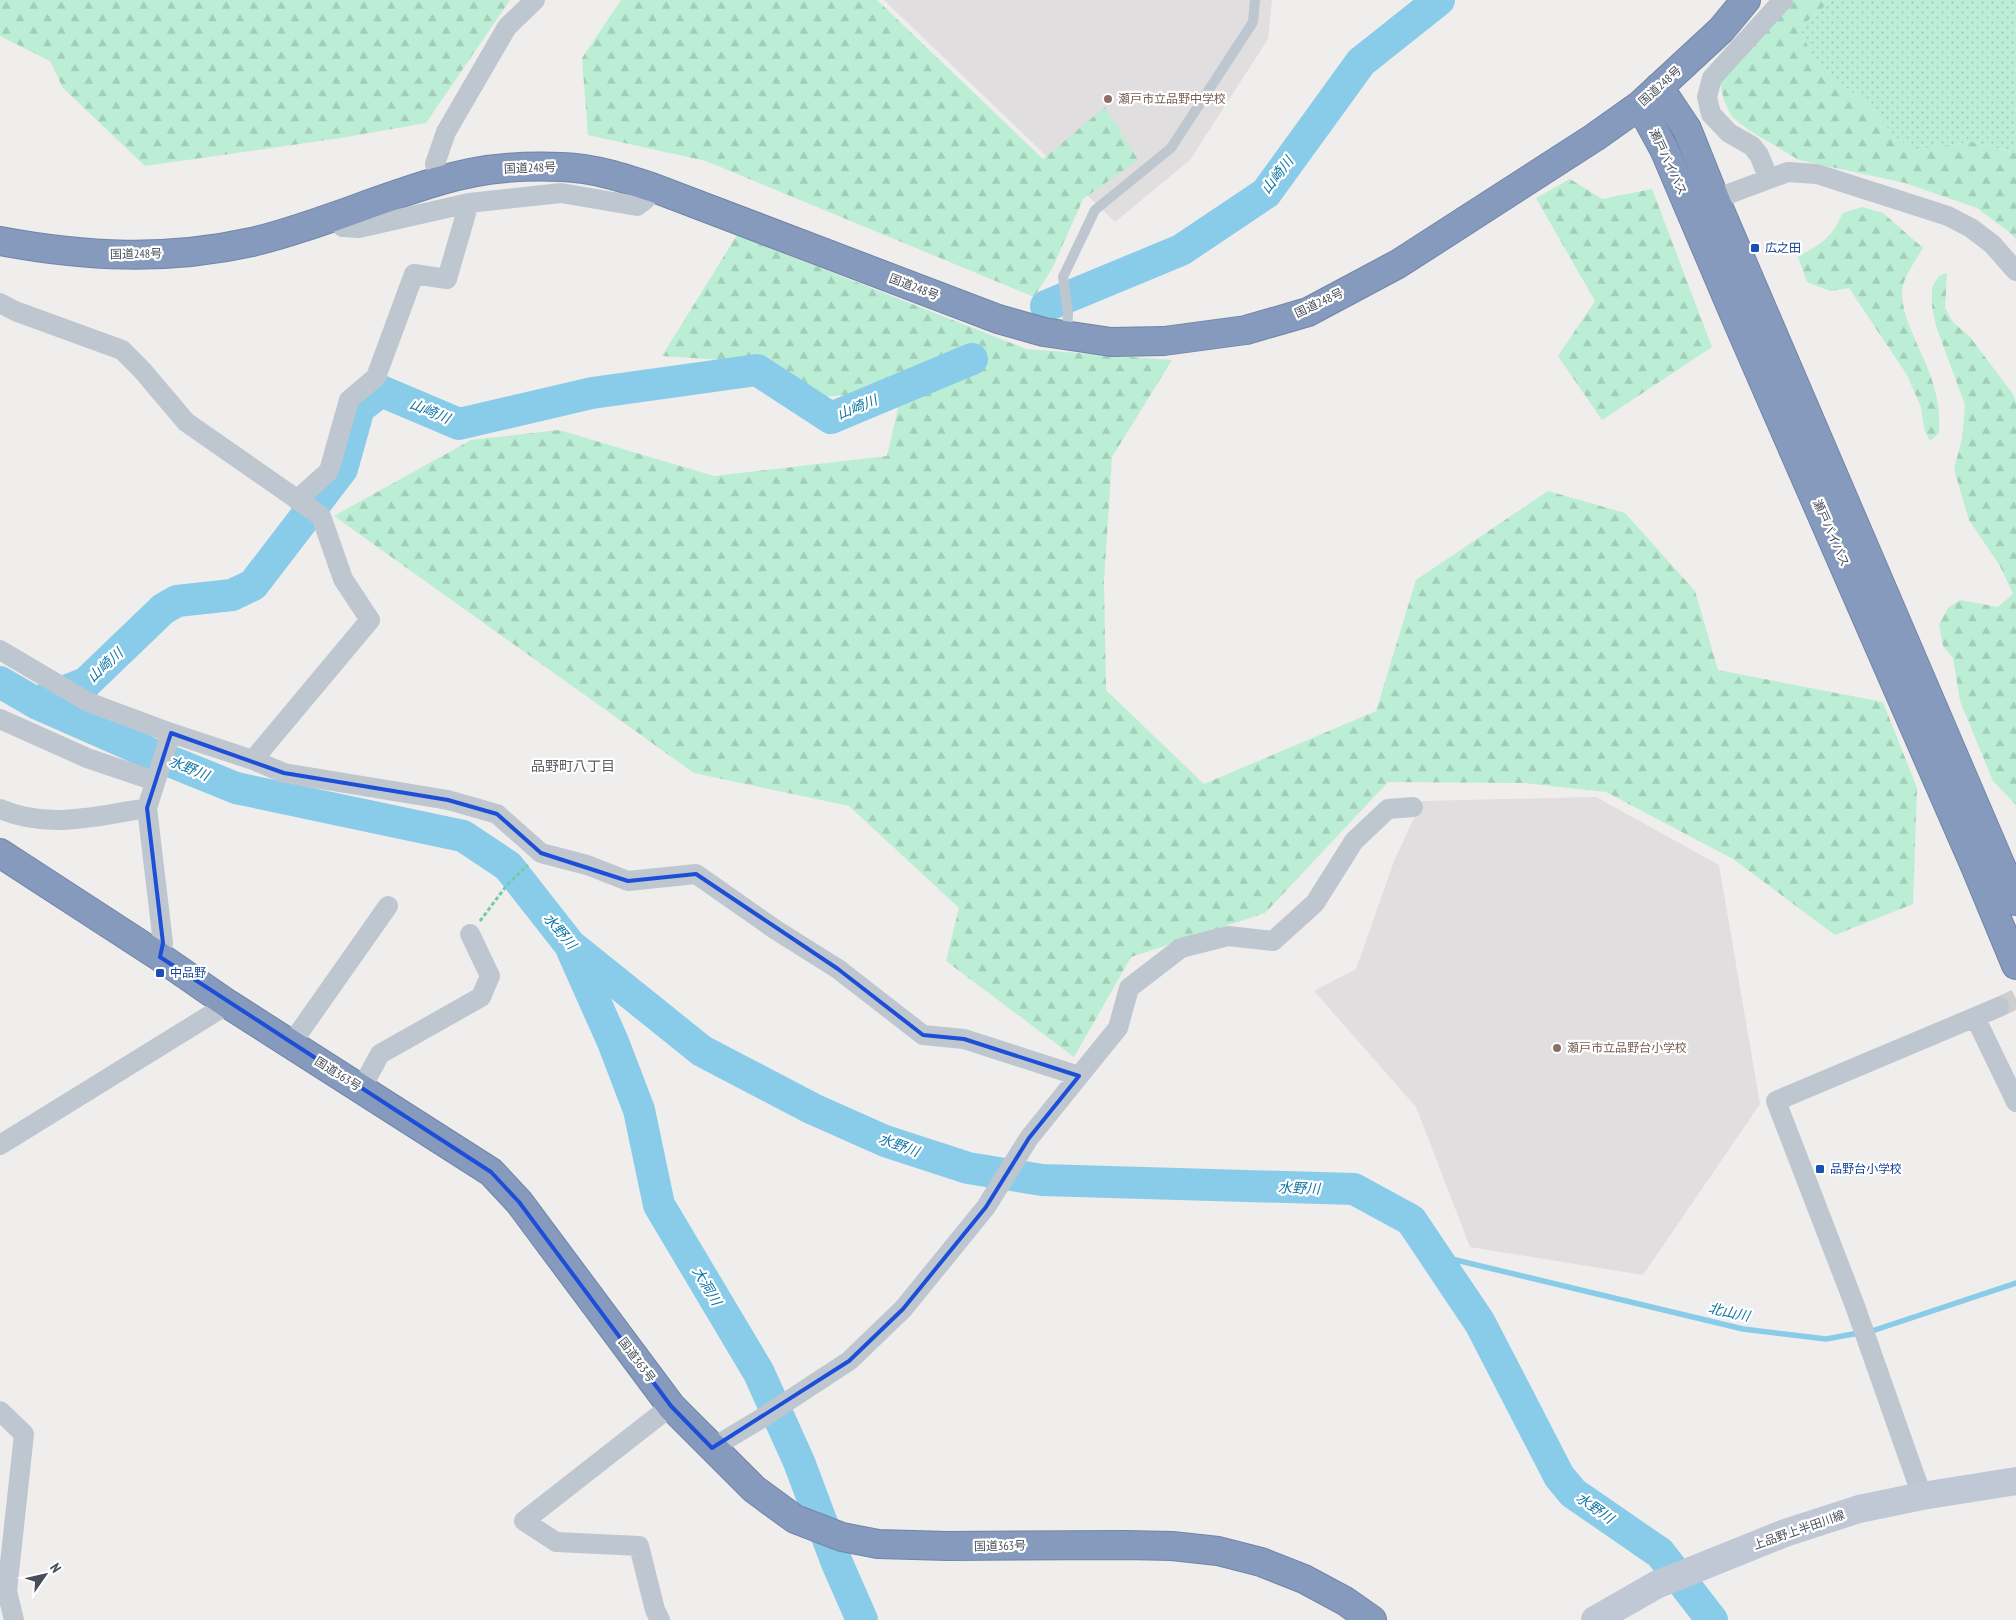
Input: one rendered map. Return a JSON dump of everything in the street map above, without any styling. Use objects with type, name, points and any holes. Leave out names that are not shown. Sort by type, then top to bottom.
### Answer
[{"type":"highway","name":"国道248号","points":[[0,241],[76,254],[117,256],[161,255],[252,242],[440,180],[493,170],[563,167],[613,175],[654,188],[998,319],[1044,332],[1068,324],[1111,342],[1164,342],[1246,330],[1308,312],[1398,264],[1595,136],[1650,96],[1721,30],[1746,0]]},
{"type":"highway","name":"瀬戸バイパス","points":[[1650,96],[1687,128],[1715,199],[2016,901]]},
{"type":"highway","name":"瀬戸バイパス","points":[[1650,96],[1664,149],[1975,866],[2016,965]]},
{"type":"highway","name":"国道363号","points":[[0,853],[160,957],[228,1004],[491,1172],[519,1202],[671,1406],[754,1488],[795,1519],[842,1537],[878,1544],[948,1546],[1125,1545],[1172,1546],[1218,1551],[1261,1562],[1304,1579],[1346,1601],[1372,1620]]},
{"type":"street","points":[[440,180],[435,164],[446,132],[507,27],[535,0]]},
{"type":"street","points":[[1769,178],[1759,155],[1752,146],[1729,133],[1711,114],[1707,97],[1712,78],[1783,0]]},
{"type":"street","points":[[1715,199],[1788,172],[1817,174],[1948,216],[1972,228],[1992,244],[2016,271]]},
{"type":"street","points":[[335,216],[343,228],[359,228],[469,203],[561,193],[636,206],[645,200],[654,188]]},
{"type":"street","points":[[298,500],[329,471],[349,400],[376,377],[414,274],[447,279],[469,203]]},
{"type":"street","points":[[0,303],[15,311],[122,350],[142,370],[186,422],[321,516],[343,579],[370,620],[253,760]]},
{"type":"street","points":[[0,650],[88,702],[171,733],[253,760],[284,773],[448,800],[497,814],[541,853],[587,865],[628,881],[696,874],[776,930],[838,969],[923,1035],[964,1039],[1079,1076]]},
{"type":"street","points":[[0,719],[86,758],[155,781]]},
{"type":"street","points":[[160,957],[163,943],[147,808],[171,733]]},
{"type":"street","points":[[712,1448],[849,1361],[896,1315],[986,1207],[1029,1138],[1118,1028],[1129,988],[1181,948],[1228,936],[1274,941],[1315,903],[1354,841],[1388,809],[1413,807]]},
{"type":"street","points":[[0,809],[13,815],[49,821],[93,818],[147,808]]},
{"type":"street","points":[[290,1044],[388,906]]},
{"type":"street","points":[[361,1089],[380,1054],[480,997],[490,976],[470,934]]},
{"type":"street","points":[[0,1145],[228,1004]]},
{"type":"street","points":[[1922,1496],[1855,1306],[1776,1101],[2000,1007]]},
{"type":"street","points":[[1975,1017],[2016,1102]]},
{"type":"street","points":[[660,1620],[655,1610],[639,1546],[556,1542],[524,1522],[671,1406]]},
{"type":"street","points":[[0,1411],[24,1434],[3,1591],[14,1620]]},
{"type":"street","name":"上品野上半田川線","points":[[1595,1620],[1656,1585],[1784,1533],[1859,1509],[1922,1496],[2016,1481]]},
{"type":"lane","points":[[1068,324],[1063,277],[1095,210],[1171,148],[1253,22],[1255,0]]},
{"type":"path","points":[[470,934],[507,885],[541,853]]},
{"type":"highlighted area","points":[[171,733],[284,773],[448,800],[497,814],[541,853],[628,881],[696,874],[838,969],[923,1035],[964,1039],[1079,1076],[1029,1138],[986,1207],[903,1309],[849,1361],[712,1448],[671,1406],[519,1202],[491,1172],[160,957],[163,943],[147,808]]},
{"type":"shaded area","name":"瀬戸市立品野中学校","points":[[884,0],[1272,0],[1268,39],[1190,160],[1115,222]]},
{"type":"shaded area","name":"瀬戸市立品野台小学校","points":[[1596,797],[1719,865],[1760,1104],[1643,1275],[1470,1247],[1416,1107],[1314,991],[1356,969],[1394,861],[1422,801]]},
{"type":"green space","points":[[0,0],[510,0],[426,123],[341,138],[145,166],[63,88],[50,61],[0,36]]},
{"type":"green space","points":[[621,0],[877,0],[1043,159],[1105,107],[1138,160],[1083,199],[1052,269],[1034,297],[706,161],[588,135],[582,58]]},
{"type":"green space","points":[[1789,0],[1832,0],[1804,24],[1801,31],[1811,53],[1830,74],[1870,106],[1894,136],[1914,150],[1971,142],[2016,153],[2016,239],[1977,208],[1905,183],[1799,160],[1750,131],[1732,117],[1724,101],[1720,82]]},
{"type":"green space","points":[[1832,0],[2016,0],[2016,153],[1971,142],[1914,150],[1894,136],[1870,106],[1830,74],[1811,53],[1801,31],[1804,24]]},
{"type":"green space","points":[[1570,179],[1602,199],[1652,189],[1712,347],[1602,420],[1558,356],[1595,301],[1536,198]]},
{"type":"green space","points":[[1862,207],[1883,213],[1923,248],[1907,276],[1903,285],[1902,295],[1906,317],[1928,369],[1937,401],[1939,433],[1930,441],[1924,428],[1921,407],[1907,375],[1849,288],[1831,291],[1807,282],[1798,257],[1825,240],[1839,222],[1843,213]]},
{"type":"green space","points":[[737,235],[1026,349],[1172,360],[1112,457],[1104,581],[1106,690],[1204,784],[1376,711],[1416,580],[1548,491],[1625,513],[1695,591],[1718,670],[1883,702],[1917,788],[1913,904],[1835,935],[1733,859],[1606,792],[1524,783],[1388,782],[1265,913],[1131,957],[1074,1057],[946,961],[959,908],[849,806],[694,773],[334,516],[471,440],[559,430],[714,476],[887,456],[902,391],[819,397],[752,362],[662,356]]},
{"type":"green space","points":[[1947,273],[1945,308],[1953,322],[1970,337],[2013,394],[2016,402],[2016,805],[1993,781],[1960,701],[1953,658],[1943,646],[1939,625],[1948,608],[1960,600],[1998,607],[2013,594],[2000,566],[1969,520],[1954,469],[1962,439],[1965,405],[1936,326],[1932,307],[1932,288],[1939,276]]},
{"type":"waterway","name":"山崎川","points":[[1046,306],[1181,250],[1266,193],[1361,62],[1439,0]]},
{"type":"waterway","name":"山崎川","points":[[38,702],[86,683],[163,609],[177,601],[232,595],[253,585],[342,469],[359,408],[381,391],[459,424],[592,393],[757,370],[831,418],[972,359]]},
{"type":"waterway","name":"水野川","points":[[0,682],[36,703],[147,752],[236,788],[463,836],[508,866],[570,945],[702,1051],[813,1109],[885,1141],[968,1168],[1042,1180],[1354,1189],[1411,1220],[1480,1323],[1559,1476],[1573,1493],[1660,1553],[1712,1620]]},
{"type":"waterway","name":"大洞川","points":[[572,950],[613,1042],[639,1110],[659,1205],[759,1373],[799,1462],[837,1563],[862,1620]]},
{"type":"waterway","name":"北山川","points":[[1435,1255],[1743,1329],[1826,1339],[1875,1330],[2016,1283]]},
{"type":"tunnel","points":[[1999,1007],[2016,999]]},
{"type":"place","name":"瀬戸市立品野中学校","points":[[1108,99]]},
{"type":"place","name":"広之田","points":[[1755,248]]},
{"type":"place","name":"中品野","points":[[160,973]]},
{"type":"place","name":"瀬戸市立品野台小学校","points":[[1557,1048]]},
{"type":"place","name":"品野台小学校","points":[[1820,1169]]},
{"type":"district","name":"品野町八丁目","points":[[573,766]]}]
